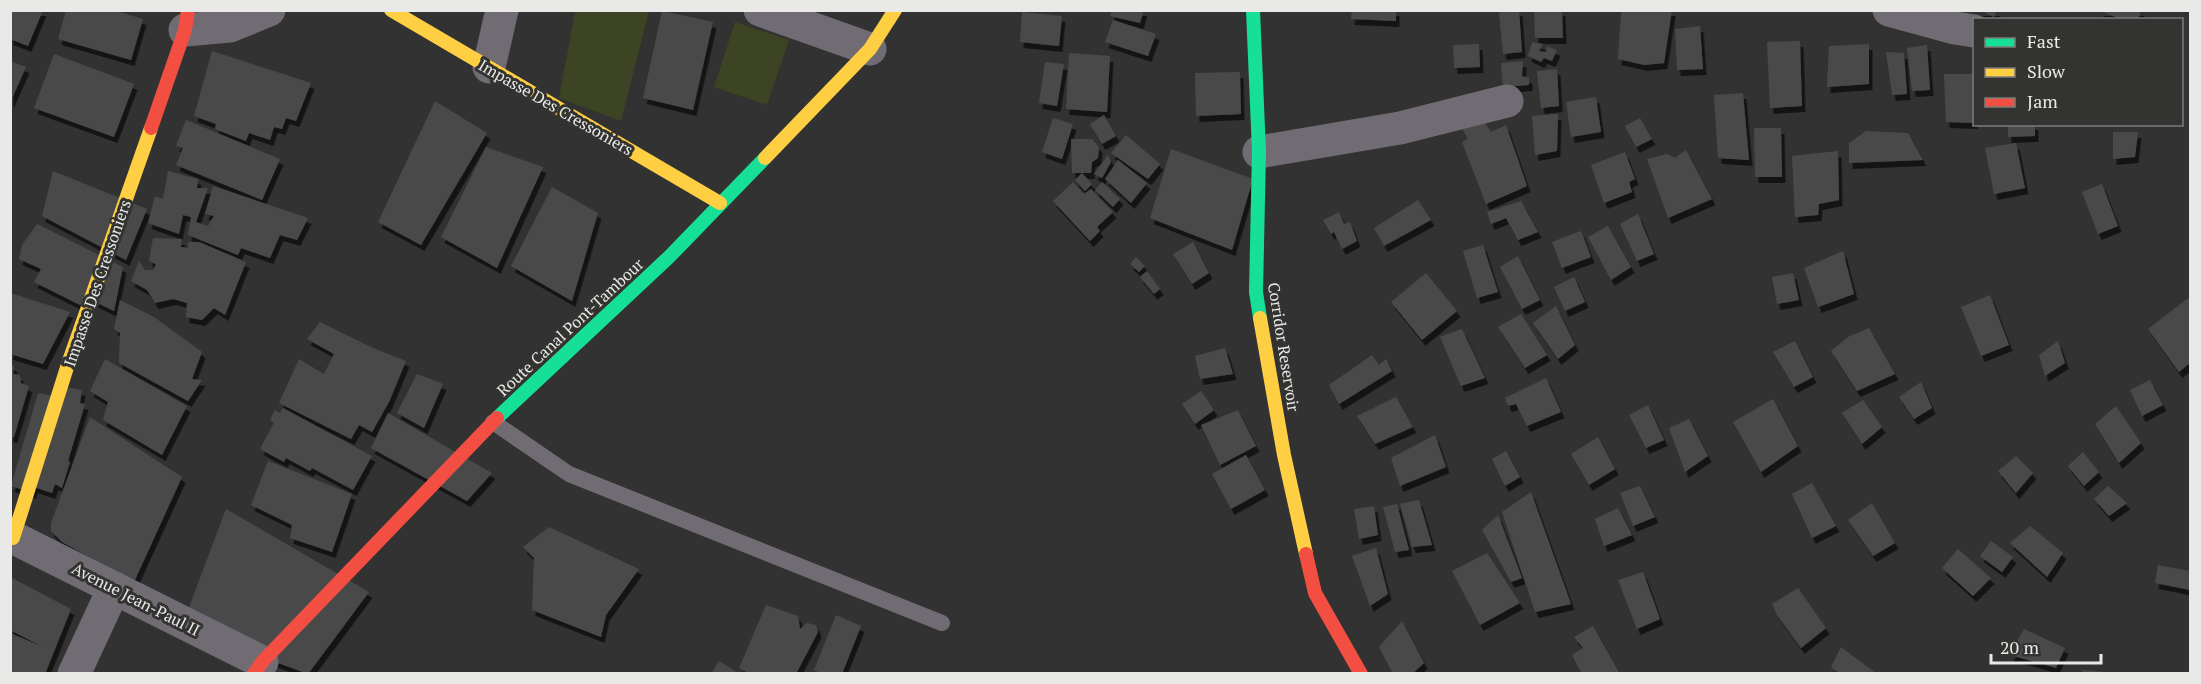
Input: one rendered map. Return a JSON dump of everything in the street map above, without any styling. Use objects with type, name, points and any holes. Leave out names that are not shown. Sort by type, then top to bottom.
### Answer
[{"type":"street","name":"Impasse Des Cressoniers","points":[[12,537],[69,362],[187,20],[230,26],[269,10]]},
{"type":"street","name":"Impasse Des Cressoniers","points":[[391,10],[720,203]]},
{"type":"street","points":[[489,67],[502,10]]},
{"type":"street","points":[[760,10],[870,49]]},
{"type":"street","name":"Route Canal Pont-Tambour","points":[[258,668],[493,422],[668,258],[870,49],[895,10]]},
{"type":"street","name":"Corridor Reservoir","points":[[1253,10],[1259,152],[1256,292],[1284,455],[1315,593],[1361,674]]},
{"type":"street","points":[[1889,10],[1973,31]]},
{"type":"street","points":[[1259,152],[1400,128],[1507,101]]},
{"type":"street","name":"Avenue Jean-Paul II","points":[[12,537],[114,588],[258,668]]},
{"type":"street","points":[[74,674],[114,588]]},
{"type":"lane","points":[[493,422],[569,474],[942,624]]},
{"type":"green space","points":[[575,11],[649,11],[621,121],[559,98]]},
{"type":"green space","points":[[735,22],[789,40],[767,105],[714,87]]},
{"type":"building","points":[[10,10],[43,10],[28,46],[10,39]]},
{"type":"building","points":[[66,10],[113,10],[143,19],[131,60],[58,39]]},
{"type":"building","points":[[1112,10],[1144,10],[1140,23],[1110,16]]},
{"type":"building","points":[[1352,10],[1396,10],[1396,21],[1351,19]]},
{"type":"building","points":[[1519,10],[1522,52],[1503,54],[1499,13]]},
{"type":"building","points":[[1534,10],[1562,10],[1563,38],[1535,38]]},
{"type":"building","points":[[1672,10],[1664,63],[1644,65],[1618,59],[1621,12]]},
{"type":"building","points":[[1979,10],[1997,10],[1994,17]]},
{"type":"building","points":[[2099,10],[2141,10],[2139,18],[2117,18]]},
{"type":"building","points":[[662,11],[713,22],[693,110],[643,98]]},
{"type":"building","points":[[1022,12],[1062,16],[1059,46],[1020,42]]},
{"type":"building","points":[[1113,20],[1156,34],[1148,56],[1105,42]]},
{"type":"building","points":[[1700,26],[1703,69],[1677,70],[1675,29]]},
{"type":"building","points":[[1800,41],[1802,106],[1770,108],[1767,42]]},
{"type":"building","points":[[1532,42],[1543,44],[1539,51],[1546,52],[1547,46],[1557,50],[1552,61],[1544,58],[1541,62],[1528,56]]},
{"type":"building","points":[[1479,44],[1480,67],[1454,68],[1453,45]]},
{"type":"building","points":[[1869,44],[1869,84],[1827,87],[1829,46]]},
{"type":"building","points":[[1927,45],[1930,90],[1912,91],[1907,48]]},
{"type":"building","points":[[212,51],[311,83],[296,121],[286,118],[282,129],[274,127],[270,140],[249,133],[246,141],[215,129],[216,124],[194,116]]},
{"type":"building","points":[[1886,52],[1904,53],[1907,94],[1892,95]]},
{"type":"building","points":[[1069,53],[1110,56],[1107,112],[1066,109]]},
{"type":"building","points":[[54,54],[134,84],[114,137],[34,108]]},
{"type":"building","points":[[10,61],[26,67],[10,103]]},
{"type":"building","points":[[1523,61],[1522,76],[1529,78],[1529,85],[1503,87],[1501,63]]},
{"type":"building","points":[[1045,62],[1064,64],[1057,106],[1039,103]]},
{"type":"building","points":[[1557,69],[1559,106],[1541,108],[1537,71]]},
{"type":"building","points":[[1240,72],[1241,114],[1196,116],[1195,73]]},
{"type":"building","points":[[1944,74],[1973,74],[1973,123],[1946,122]]},
{"type":"building","points":[[1743,93],[1749,160],[1718,158],[1714,95]]},
{"type":"building","points":[[1596,97],[1601,132],[1571,137],[1566,102]]},
{"type":"building","points":[[435,101],[487,133],[421,245],[378,222]]},
{"type":"building","points":[[1558,114],[1557,151],[1535,155],[1532,116]]},
{"type":"building","points":[[1104,115],[1116,136],[1102,144],[1090,124]]},
{"type":"building","points":[[1053,118],[1073,124],[1062,159],[1042,152]]},
{"type":"building","points":[[1640,118],[1652,139],[1636,147],[1625,126]]},
{"type":"building","points":[[186,120],[280,159],[262,200],[176,165],[183,148],[176,146]]},
{"type":"building","points":[[1483,120],[1491,132],[1506,125],[1527,186],[1486,204],[1462,142],[1468,139],[1460,125]]},
{"type":"building","points":[[2008,126],[2035,126],[2035,136],[2008,137]]},
{"type":"building","points":[[1754,128],[1781,128],[1782,177],[1755,177]]},
{"type":"building","points":[[1866,131],[1908,133],[1923,160],[1849,163],[1849,143]]},
{"type":"building","points":[[2113,132],[2138,132],[2135,157],[2113,159]]},
{"type":"building","points":[[1126,135],[1160,164],[1148,179],[1111,153]]},
{"type":"building","points":[[1071,139],[1092,139],[1099,147],[1098,158],[1092,162],[1091,173],[1072,173]]},
{"type":"building","points":[[2016,143],[2025,188],[1994,194],[1985,148]]},
{"type":"building","points":[[486,147],[543,167],[497,268],[441,237]]},
{"type":"building","points":[[1171,149],[1253,179],[1232,250],[1150,218]]},
{"type":"building","points":[[1686,150],[1712,199],[1668,218],[1647,159],[1667,154],[1675,158]]},
{"type":"building","points":[[1838,151],[1839,200],[1819,204],[1818,215],[1795,217],[1792,156]]},
{"type":"building","points":[[1625,152],[1635,179],[1629,182],[1632,192],[1604,203],[1591,165]]},
{"type":"building","points":[[1108,155],[1111,162],[1102,178],[1094,174]]},
{"type":"building","points":[[1118,160],[1147,183],[1131,203],[1105,179]]},
{"type":"building","points":[[53,171],[147,209],[126,260],[42,216]]},
{"type":"building","points":[[168,171],[198,179],[197,188],[208,188],[196,222],[208,226],[214,216],[205,214],[213,186],[308,218],[297,240],[280,235],[270,258],[241,248],[238,255],[188,235],[191,217],[183,215],[179,234],[148,223],[155,196],[163,199]]},
{"type":"building","points":[[1082,173],[1092,184],[1085,191],[1075,180]]},
{"type":"building","points":[[1073,182],[1084,194],[1091,189],[1113,212],[1097,227],[1100,231],[1090,241],[1053,201]]},
{"type":"building","points":[[1102,182],[1120,199],[1113,207],[1095,190]]},
{"type":"building","points":[[2102,184],[2118,226],[2098,234],[2082,192]]},
{"type":"building","points":[[552,187],[598,213],[572,301],[511,266]]},
{"type":"building","points":[[1418,200],[1431,220],[1384,246],[1374,228]]},
{"type":"building","points":[[1521,201],[1538,232],[1518,240],[1506,218],[1491,224],[1487,212]]},
{"type":"building","points":[[1339,212],[1344,224],[1350,222],[1357,241],[1342,249],[1334,232],[1331,234],[1323,220]]},
{"type":"building","points":[[1638,214],[1654,254],[1637,261],[1620,224]]},
{"type":"building","points":[[37,224],[123,267],[114,311],[91,300],[80,305],[34,282],[41,269],[19,259],[22,245]]},
{"type":"building","points":[[1608,226],[1631,267],[1611,280],[1588,237]]},
{"type":"building","points":[[1581,231],[1591,257],[1562,268],[1552,242]]},
{"type":"building","points":[[153,238],[182,239],[181,247],[188,248],[188,242],[199,242],[246,262],[225,315],[214,308],[202,320],[186,317],[187,303],[173,299],[155,303],[147,290],[131,281],[139,261],[145,270],[153,270],[156,264],[149,261]]},
{"type":"building","points":[[1193,242],[1209,273],[1192,284],[1173,254]]},
{"type":"building","points":[[1483,245],[1498,292],[1477,298],[1463,251]]},
{"type":"building","points":[[1843,251],[1854,294],[1818,307],[1804,268]]},
{"type":"building","points":[[1518,256],[1540,300],[1522,309],[1500,267]]},
{"type":"building","points":[[1136,257],[1145,266],[1139,272],[1130,264]]},
{"type":"building","points":[[1147,271],[1160,289],[1154,294],[1140,277]]},
{"type":"building","points":[[1426,273],[1457,311],[1422,340],[1391,302]]},
{"type":"building","points":[[1793,273],[1799,300],[1777,304],[1772,277]]},
{"type":"building","points":[[1574,277],[1585,302],[1565,311],[1554,287]]},
{"type":"building","points":[[10,293],[70,312],[43,364],[10,354]]},
{"type":"building","points":[[1990,295],[2009,345],[1981,356],[1961,307]]},
{"type":"building","points":[[2188,298],[2190,301],[2190,363],[2179,372],[2148,329]]},
{"type":"building","points":[[120,300],[154,317],[202,352],[192,379],[202,380],[188,401],[119,363],[120,333],[114,329]]},
{"type":"building","points":[[1556,306],[1575,345],[1558,359],[1533,323]]},
{"type":"building","points":[[1521,314],[1547,355],[1525,368],[1498,327]]},
{"type":"building","points":[[320,322],[406,361],[389,402],[372,432],[359,425],[351,439],[279,403],[299,359],[324,374],[334,354],[307,339]]},
{"type":"building","points":[[1869,328],[1895,374],[1857,391],[1831,351],[1848,337]]},
{"type":"building","points":[[1462,329],[1485,378],[1461,386],[1440,337]]},
{"type":"building","points":[[1795,341],[1813,377],[1794,387],[1773,352]]},
{"type":"building","points":[[2058,341],[2065,363],[2045,376],[2039,355]]},
{"type":"building","points":[[1225,348],[1233,374],[1200,379],[1195,356]]},
{"type":"building","points":[[1372,355],[1379,365],[1386,359],[1392,371],[1339,404],[1329,385]]},
{"type":"building","points":[[105,359],[187,406],[162,455],[103,420],[108,402],[90,391]]},
{"type":"building","points":[[10,364],[14,366],[13,374],[20,375],[21,383],[29,386],[14,437],[10,436]]},
{"type":"building","points":[[417,374],[443,384],[424,428],[397,413]]},
{"type":"building","points":[[1546,378],[1561,412],[1527,426],[1516,404],[1508,406],[1505,398]]},
{"type":"building","points":[[2150,380],[2163,405],[2142,416],[2130,390]]},
{"type":"building","points":[[1921,382],[1932,408],[1914,419],[1899,397]]},
{"type":"building","points":[[65,387],[82,390],[80,403],[85,404],[62,488],[55,484],[52,493],[34,487],[33,493],[11,486],[38,393],[63,398]]},
{"type":"building","points":[[1201,391],[1214,410],[1195,424],[1182,404]]},
{"type":"building","points":[[1396,397],[1413,427],[1375,444],[1357,416]]},
{"type":"building","points":[[1773,399],[1798,446],[1761,472],[1733,422]]},
{"type":"building","points":[[1863,400],[1882,427],[1862,444],[1842,413]]},
{"type":"building","points":[[1648,405],[1664,440],[1646,448],[1629,415]]},
{"type":"building","points":[[2116,406],[2141,443],[2119,463],[2095,424]]},
{"type":"building","points":[[283,408],[372,456],[353,490],[312,468],[310,471],[286,458],[284,462],[260,449],[274,423],[270,420],[275,410],[280,413]]},
{"type":"building","points":[[1238,410],[1256,446],[1220,465],[1201,425]]},
{"type":"building","points":[[388,413],[492,473],[467,501],[371,448]]},
{"type":"building","points":[[90,417],[182,477],[134,582],[62,542],[51,531],[51,523]]},
{"type":"building","points":[[1689,419],[1708,456],[1685,472],[1669,428]]},
{"type":"building","points":[[1435,435],[1446,467],[1400,486],[1391,458]]},
{"type":"building","points":[[1598,437],[1615,469],[1589,485],[1571,454]]},
{"type":"building","points":[[1506,451],[1520,477],[1505,486],[1492,459]]},
{"type":"building","points":[[2083,452],[2099,472],[2084,486],[2068,466]]},
{"type":"building","points":[[1246,455],[1265,490],[1231,509],[1212,474]]},
{"type":"building","points":[[2016,456],[2033,473],[2016,493],[1998,471]]},
{"type":"building","points":[[268,461],[352,494],[332,552],[290,538],[292,525],[251,505]]},
{"type":"building","points":[[1812,483],[1836,526],[1812,538],[1792,494]]},
{"type":"building","points":[[1640,486],[1655,517],[1633,526],[1620,493]]},
{"type":"building","points":[[2108,486],[2127,503],[2109,516],[2094,499]]},
{"type":"building","points":[[1531,492],[1571,604],[1535,612],[1502,512]]},
{"type":"building","points":[[1419,500],[1432,545],[1412,547],[1400,504]]},
{"type":"building","points":[[1872,503],[1895,543],[1873,556],[1848,520]]},
{"type":"building","points":[[1397,504],[1409,550],[1395,552],[1383,507]]},
{"type":"building","points":[[1374,506],[1378,535],[1359,539],[1354,509]]},
{"type":"building","points":[[1618,508],[1632,535],[1604,546],[1595,519]]},
{"type":"building","points":[[226,509],[369,592],[308,674],[243,650],[185,618]]},
{"type":"building","points":[[1498,515],[1522,578],[1511,582],[1482,530]]},
{"type":"building","points":[[2030,526],[2063,553],[2047,577],[2010,543]]},
{"type":"building","points":[[549,527],[639,569],[606,615],[601,637],[532,610],[534,558],[523,547]]},
{"type":"building","points":[[1991,541],[2013,557],[2002,572],[1980,556]]},
{"type":"building","points":[[1376,548],[1388,594],[1370,606],[1352,556]]},
{"type":"building","points":[[1958,549],[1991,578],[1973,596],[1942,568]]},
{"type":"building","points":[[1487,553],[1520,603],[1480,625],[1452,571]]},
{"type":"building","points":[[2158,565],[2190,571],[2190,590],[2155,583]]},
{"type":"building","points":[[1643,572],[1660,619],[1637,629],[1618,580]]},
{"type":"building","points":[[10,577],[71,609],[45,674],[10,674],[10,633],[43,647],[10,630]]},
{"type":"building","points":[[1798,588],[1826,628],[1801,648],[1777,615],[1772,604]]},
{"type":"building","points":[[766,605],[798,616],[800,629],[807,623],[816,625],[818,632],[796,674],[750,674],[739,668]]},
{"type":"building","points":[[836,615],[861,626],[842,674],[823,674],[814,670]]},
{"type":"building","points":[[1402,621],[1424,663],[1412,674],[1393,674],[1379,647]]},
{"type":"building","points":[[1593,626],[1620,674],[1582,674],[1572,655],[1583,648],[1574,637]]},
{"type":"building","points":[[2024,629],[2065,648],[2056,668],[2010,655]]},
{"type":"building","points":[[1841,647],[1877,674],[1840,674],[1831,667]]},
{"type":"building","points":[[719,661],[740,674],[711,674]]},
{"type":"building","points":[[2082,670],[2105,672],[2105,674],[2082,674]]},
{"type":"traffic: fast","points":[[1253,10],[1259,152],[1256,292],[1260,318]]},
{"type":"traffic: fast","points":[[497,418],[668,258],[765,158]]},
{"type":"traffic: slow","points":[[391,10],[720,203]]},
{"type":"traffic: slow","points":[[765,158],[870,49],[895,10]]},
{"type":"traffic: slow","points":[[13,538],[69,361],[151,128]]},
{"type":"traffic: slow","points":[[1260,318],[1284,455],[1306,554]]},
{"type":"traffic: jam","points":[[151,128],[185,30],[188,10]]},
{"type":"traffic: jam","points":[[254,674],[262,662],[497,418]]},
{"type":"traffic: jam","points":[[1306,554],[1315,593],[1361,674]]}]
